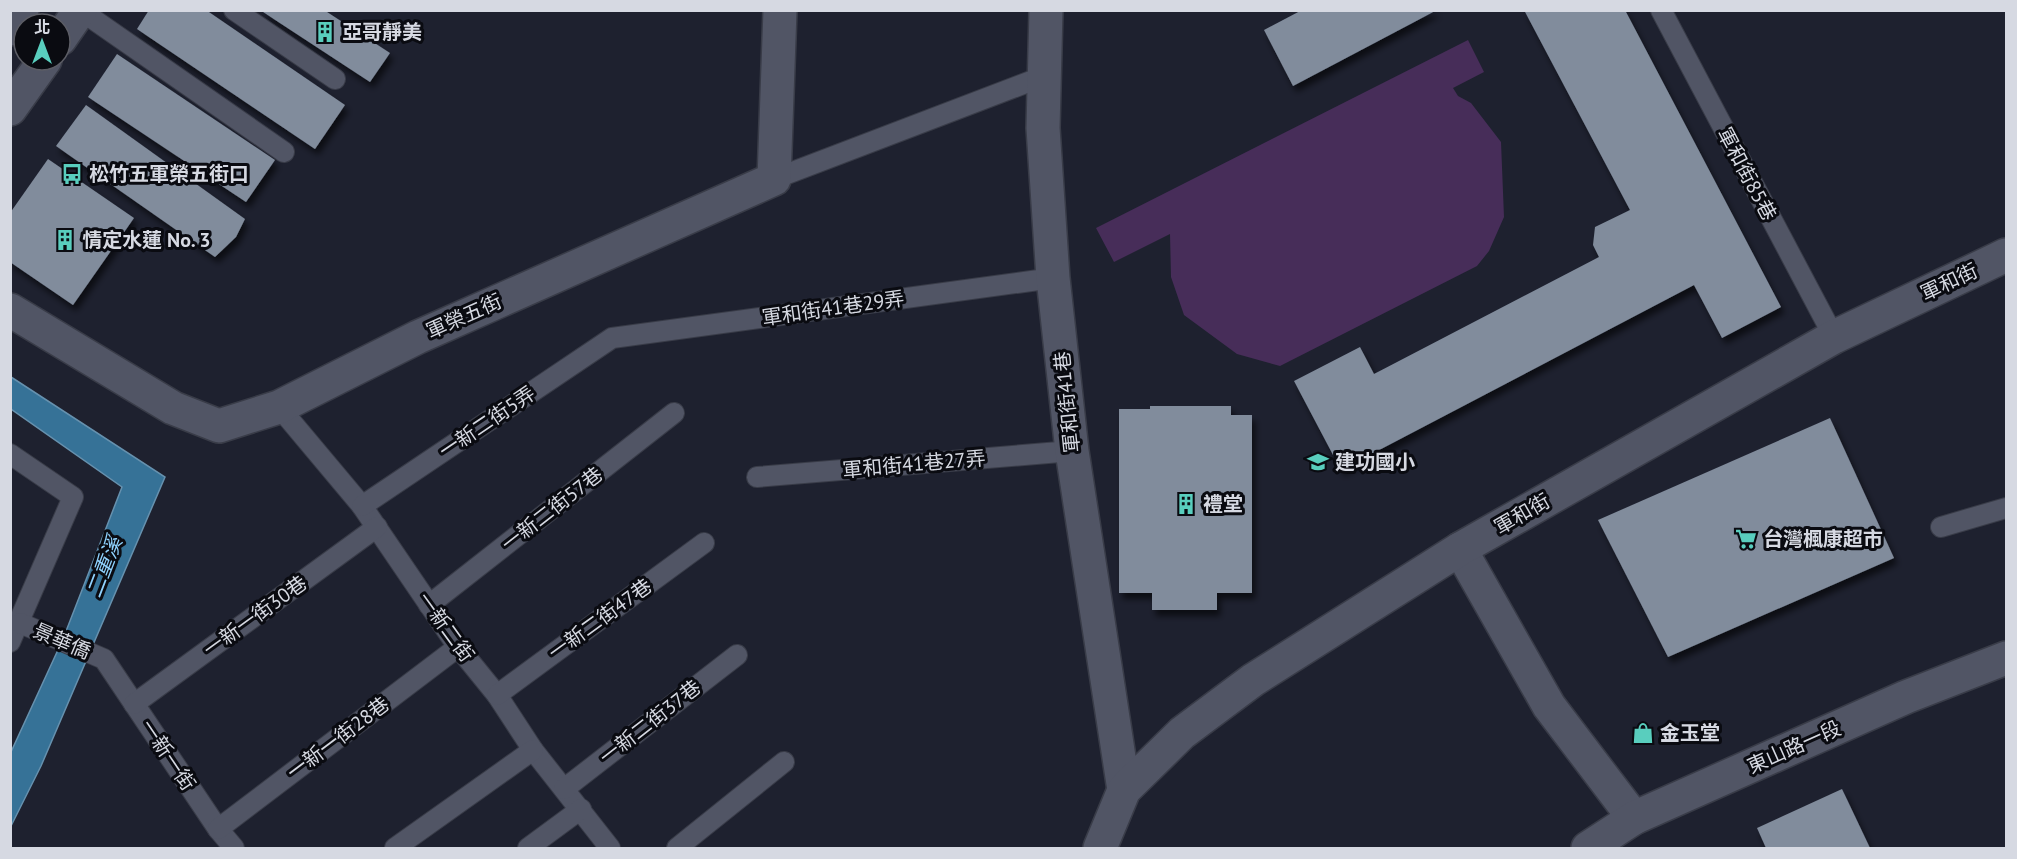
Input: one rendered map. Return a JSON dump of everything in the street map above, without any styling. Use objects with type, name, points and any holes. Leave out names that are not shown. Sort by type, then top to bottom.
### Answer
[{"type":"street","points":[[10,29],[22,10]]},
{"type":"street","points":[[774,179],[780,10]]},
{"type":"street","name":"軍和街41巷","points":[[1046,10],[1043,128],[1053,278],[1072,451],[1124,790]]},
{"type":"street","points":[[10,109],[36,72]]},
{"type":"street","name":"軍榮五街","points":[[10,310],[173,408],[219,426],[279,407],[418,337],[774,179]]},
{"type":"street","name":"軍和街","points":[[1100,849],[1124,790],[1182,733],[1253,680],[1460,549],[1834,337],[2007,255]]},
{"type":"street","points":[[1460,549],[1549,706],[1634,818]]},
{"type":"street","name":"東山路一段","points":[[1588,849],[1634,818],[1906,697],[2007,658]]},
{"type":"lane","points":[[80,10],[284,152]]},
{"type":"lane","points":[[234,10],[335,79]]},
{"type":"lane","name":"軍和街85巷","points":[[1661,10],[1834,337]]},
{"type":"lane","points":[[774,179],[1044,76]]},
{"type":"lane","name":"軍和街41巷29弄","points":[[612,338],[1053,278]]},
{"type":"lane","name":"一新二街5弄","points":[[362,506],[612,338]]},
{"type":"lane","name":"一新二街","points":[[279,407],[362,506],[458,647],[497,695],[533,750],[610,849]]},
{"type":"lane","name":"一新二街57巷","points":[[429,605],[674,413]]},
{"type":"lane","name":"軍和街41巷27弄","points":[[757,477],[1072,451]]},
{"type":"lane","points":[[10,454],[73,497],[10,642]]},
{"type":"lane","points":[[1941,527],[2007,508]]},
{"type":"lane","name":"一新一街30巷","points":[[134,704],[376,527]]},
{"type":"lane","name":"一新二街47巷","points":[[497,695],[704,543]]},
{"type":"lane","name":"景華僑","points":[[20,623],[104,659]]},
{"type":"lane","name":"一新一街28巷","points":[[218,829],[458,647]]},
{"type":"lane","name":"一新二街37巷","points":[[564,789],[737,655]]},
{"type":"lane","name":"一新一街","points":[[104,659],[218,829],[234,849]]},
{"type":"lane","points":[[395,849],[533,750]]},
{"type":"lane","points":[[677,849],[784,762]]},
{"type":"lane","points":[[528,849],[581,809]]},
{"type":"shaded area","points":[[1468,40],[1484,72],[1453,88],[1458,96],[1471,103],[1501,142],[1504,217],[1489,251],[1477,266],[1280,366],[1237,354],[1184,315],[1171,277],[1170,234],[1114,262],[1096,228]]},
{"type":"water","name":"二重溪","points":[[11,377],[165,477],[41,766],[11,826],[11,752],[63,639],[122,487],[11,409]]},
{"type":"building","points":[[149,10],[206,10],[345,105],[315,149],[137,29]]},
{"type":"building","name":"亞哥靜美","points":[[260,10],[324,10],[390,53],[370,82]]},
{"type":"building","points":[[1302,10],[1437,10],[1293,86],[1264,30]]},
{"type":"building","points":[[1524,10],[1625,10],[1781,307],[1722,338],[1694,285],[1341,470],[1294,381],[1360,347],[1374,374],[1599,257],[1593,245],[1595,227],[1630,210]]},
{"type":"building","points":[[117,54],[275,160],[246,202],[88,97]]},
{"type":"building","points":[[86,105],[245,219],[236,237],[215,257],[56,146]]},
{"type":"building","name":"情定水蓮 No. 3","points":[[48,159],[134,218],[73,305],[10,262],[10,213]]},
{"type":"building","name":"禮堂","points":[[1150,406],[1231,406],[1231,415],[1252,415],[1252,593],[1217,593],[1217,610],[1152,610],[1152,593],[1119,593],[1119,409],[1150,409]]},
{"type":"building","name":"台灣楓康超市","points":[[1830,418],[1894,558],[1668,657],[1598,520]]},
{"type":"building","points":[[1842,789],[1870,848],[1766,848],[1757,828]]},
{"type":"place","name":"亞哥靜美","points":[[325,32]]},
{"type":"place","name":"松竹五軍榮五街口","points":[[72,174]]},
{"type":"place","name":"情定水蓮 No. 3","points":[[65,240]]},
{"type":"place","name":"建功國小","points":[[1318,462]]},
{"type":"place","name":"禮堂","points":[[1186,504]]},
{"type":"place","name":"台灣楓康超市","points":[[1746,539]]},
{"type":"place","name":"金玉堂","points":[[1643,733]]}]
